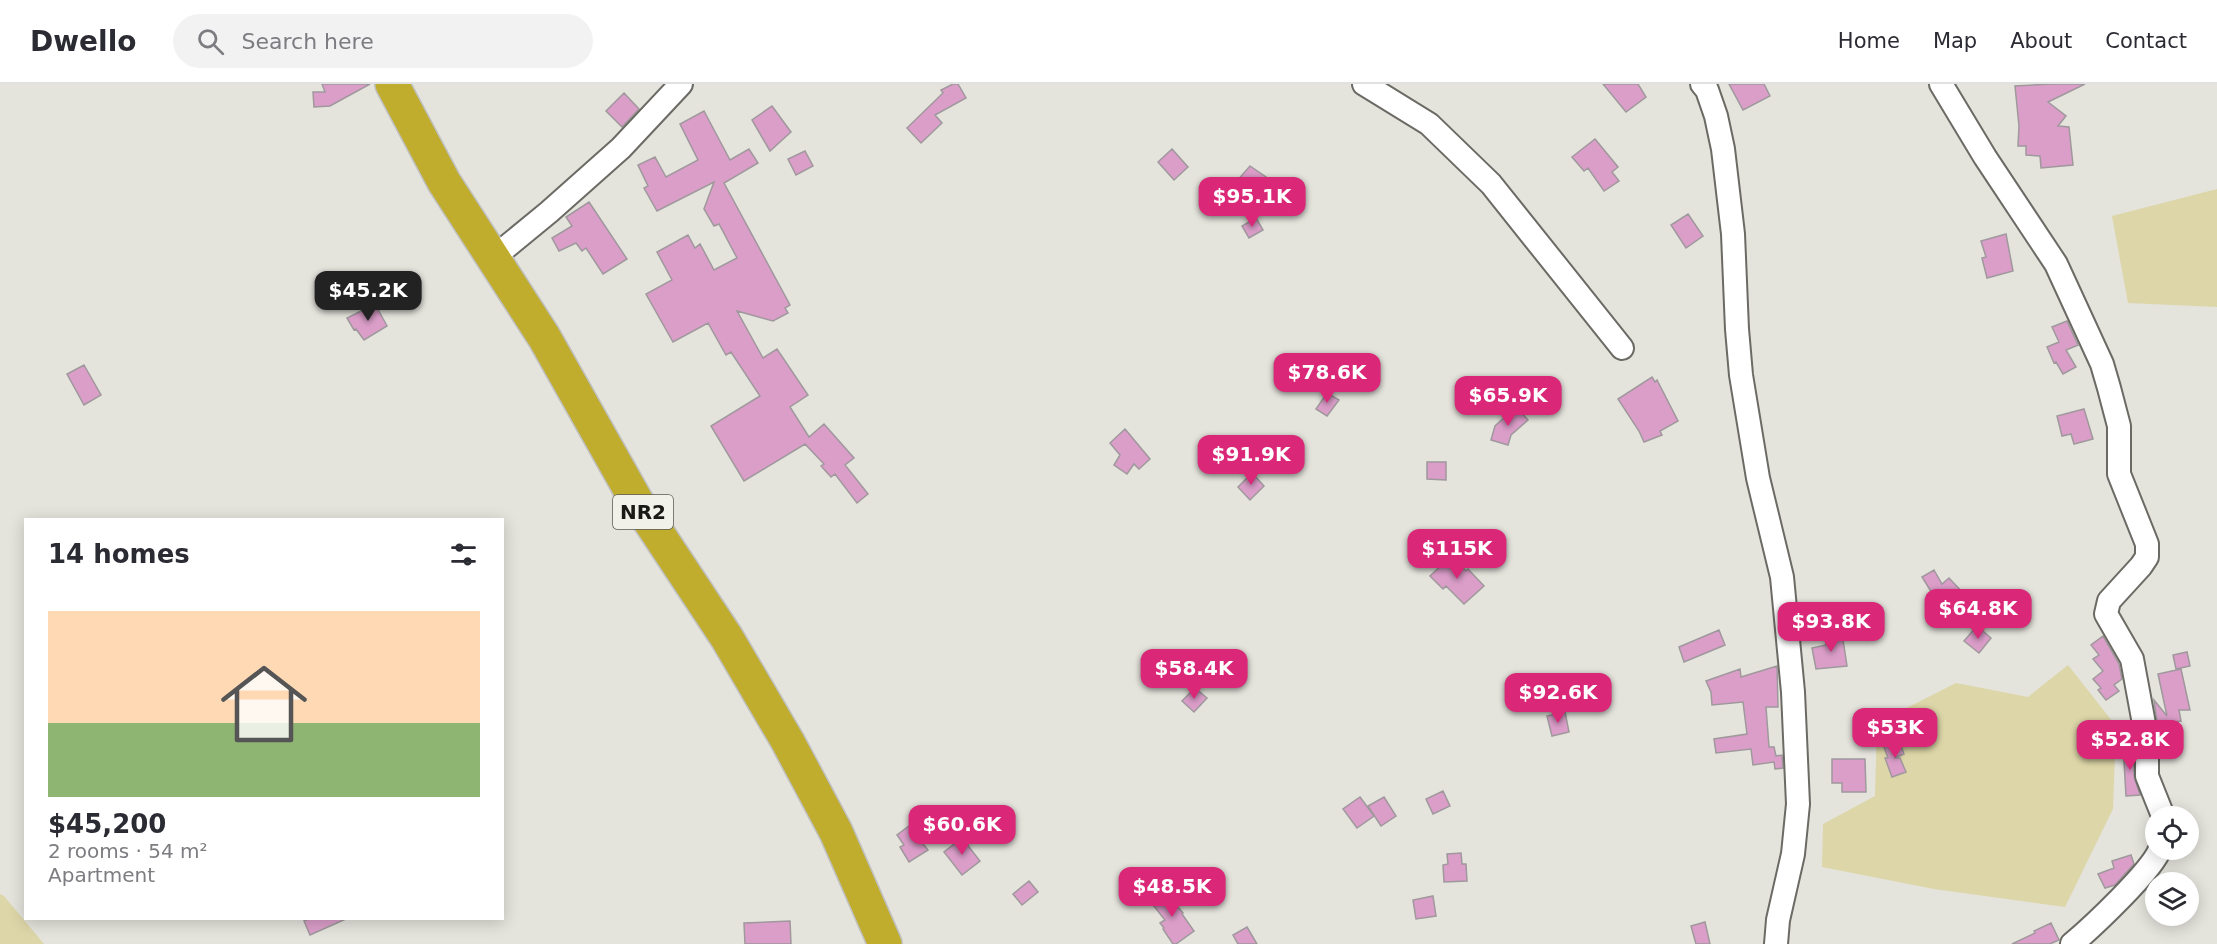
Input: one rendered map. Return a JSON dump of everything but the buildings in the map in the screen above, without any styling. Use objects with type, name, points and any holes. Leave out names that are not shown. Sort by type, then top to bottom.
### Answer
[{"type":"highway","name":"NR2","points":[[392,84],[444,182],[550,346],[637,502],[727,638],[788,741],[836,832],[885,944]]},
{"type":"street","points":[[494,258],[621,148],[681,84]]},
{"type":"street","points":[[1364,84],[1429,124],[1491,184],[1622,348]]},
{"type":"street","points":[[1702,84],[1707,90],[1716,116],[1723,149],[1733,234],[1741,375],[1758,478],[1782,577],[1793,692],[1798,804],[1793,854],[1778,920],[1776,944]]},
{"type":"street","points":[[1941,84],[1985,158],[2056,264],[2102,364],[2119,426],[2119,474],[2147,544],[2147,557],[2109,601],[2106,614],[2132,659],[2147,740],[2147,776],[2159,806]]},
{"type":"street","points":[[2072,944],[2154,860]]},
{"type":"shaded area","points":[[2217,189],[2217,307],[2128,303],[2112,216]]},
{"type":"shaded area","points":[[2068,665],[2116,726],[2113,809],[2065,907],[1934,889],[1822,867],[1823,824],[1875,796],[1877,723],[1956,683],[2028,697]]},
{"type":"shaded area","points":[[0,894],[4,896],[44,944],[0,944]]}]
